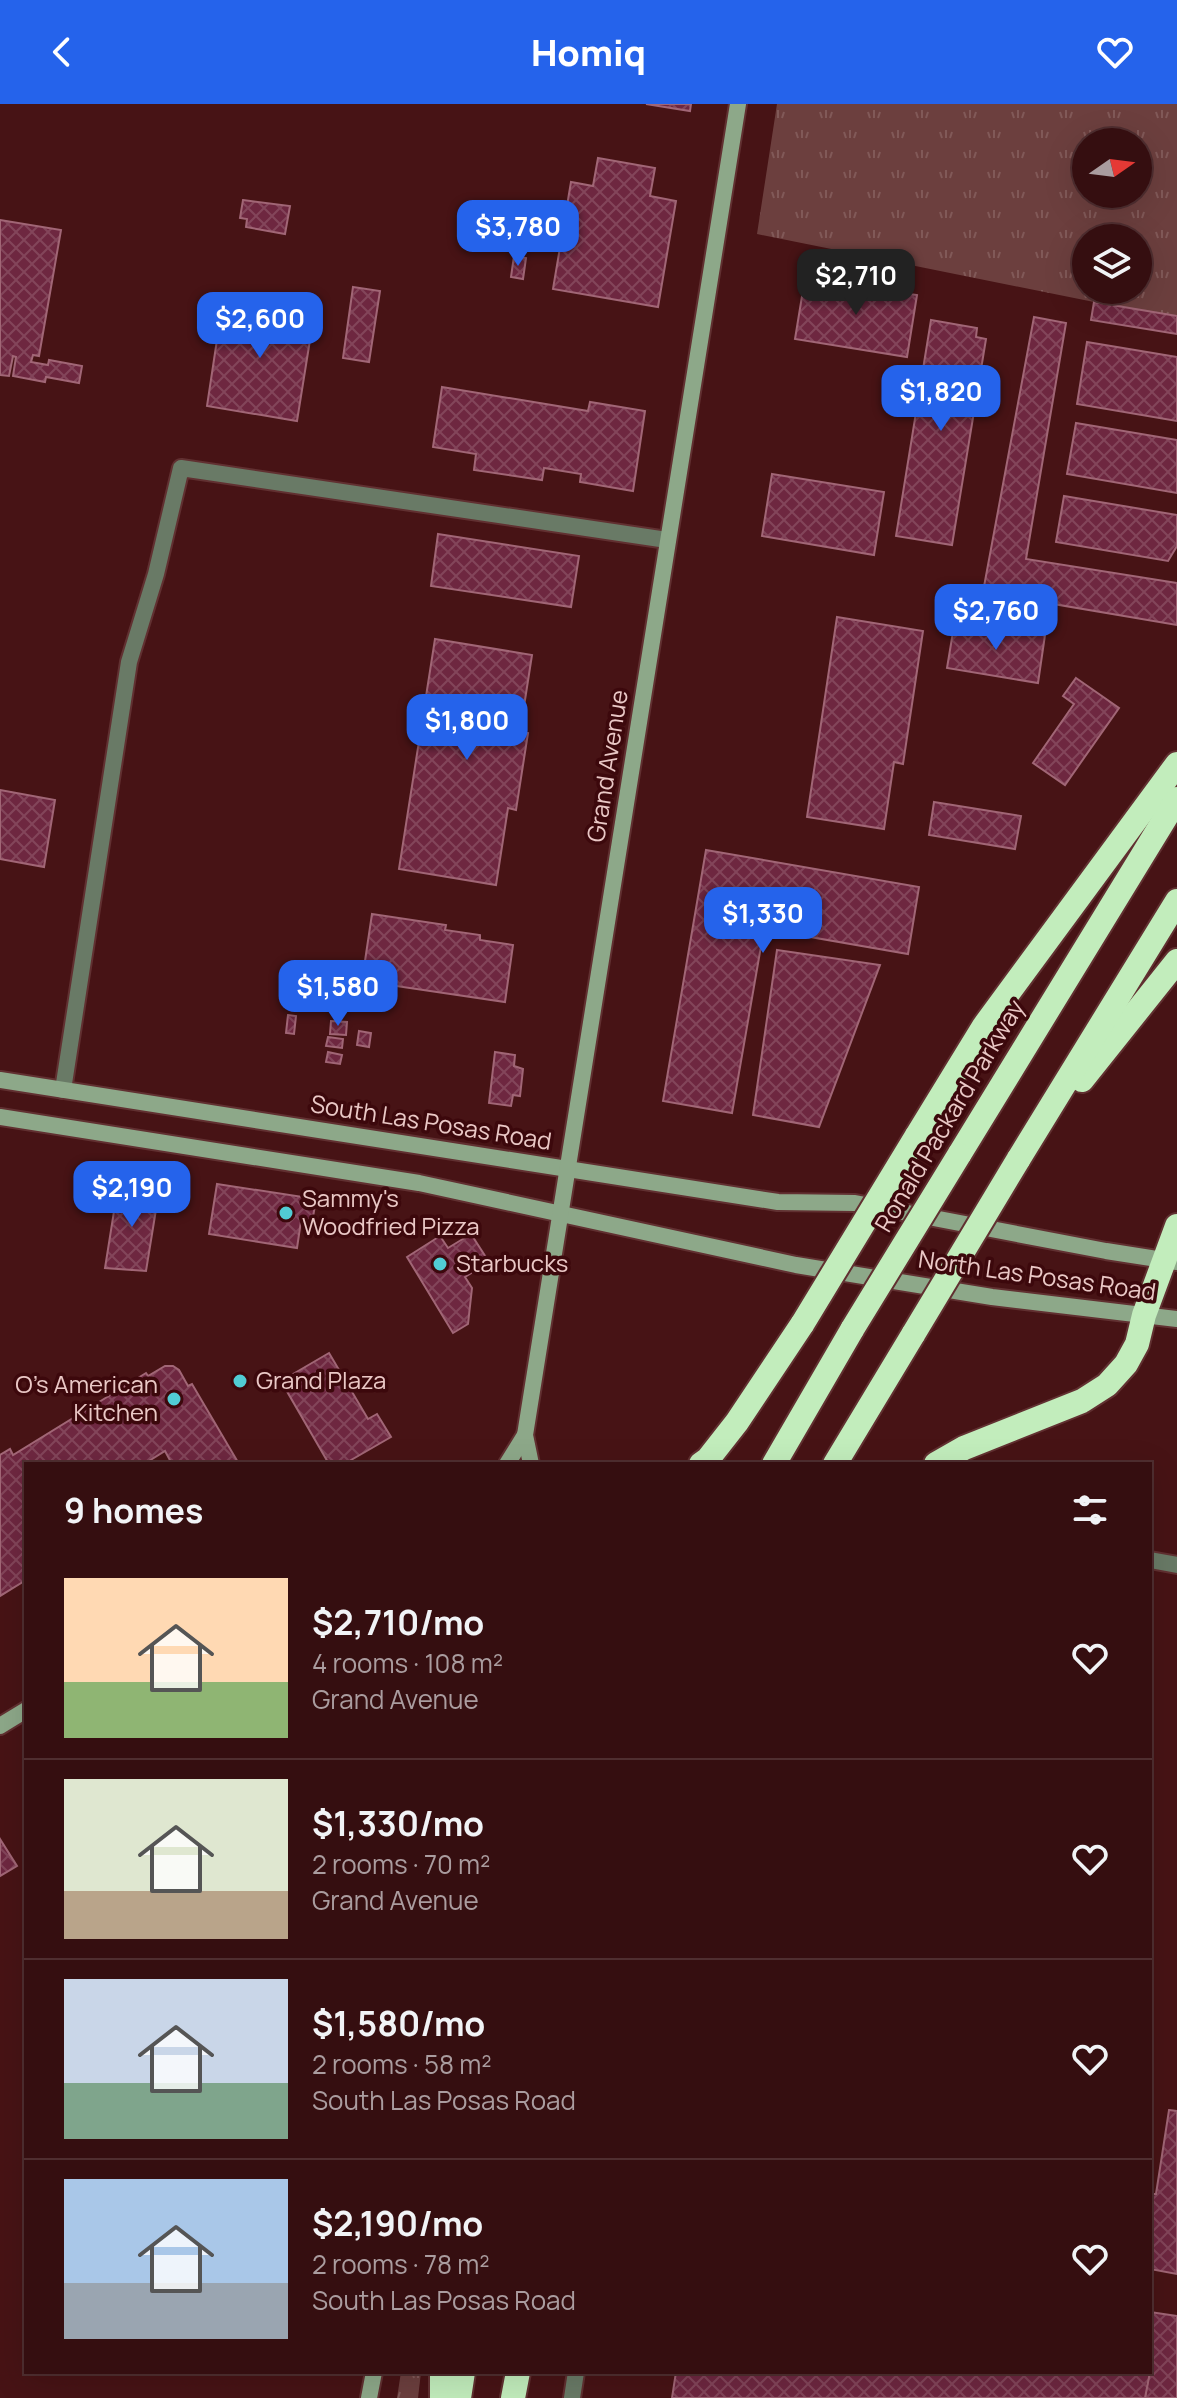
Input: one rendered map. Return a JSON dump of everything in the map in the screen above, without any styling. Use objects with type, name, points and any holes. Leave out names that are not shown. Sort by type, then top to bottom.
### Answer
[{"type":"highway","points":[[703,1462],[737,1422],[803,1323],[984,1026],[1177,764]]},
{"type":"highway","name":"Ronald Packard Parkway","points":[[775,1462],[853,1328],[1177,799]]},
{"type":"highway","points":[[836,1462],[1177,901]]},
{"type":"highway","points":[[1018,1160],[1177,961]]},
{"type":"highway","points":[[940,1462],[964,1448],[1082,1401],[1107,1385],[1126,1364],[1137,1344],[1144,1315],[1171,1261],[1177,1226]]},
{"type":"highway","points":[[442,2374],[442,2398]]},
{"type":"highway","points":[[459,2398],[463,2374]]},
{"type":"highway","points":[[513,2398],[518,2374]]},
{"type":"main road","name":"Grand Avenue","points":[[531,1462],[525,1435],[738,104]]},
{"type":"main road","name":"South Las Posas Road","points":[[0,1080],[778,1202],[855,1203]]},
{"type":"main road","points":[[0,1117],[419,1183],[561,1214]]},
{"type":"main road","name":"North Las Posas Road","points":[[855,1203],[1171,1261]]},
{"type":"main road","name":"North Las Posas Road","points":[[561,1214],[796,1265],[992,1297],[1177,1319]]},
{"type":"main road","name":"Grand Avenue","points":[[508,1462],[525,1435]]},
{"type":"main road","points":[[0,1726],[24,1711]]},
{"type":"main road","points":[[369,2398],[374,2374]]},
{"type":"street","points":[[63,1090],[129,662],[156,574],[181,468],[667,540]]},
{"type":"street","points":[[1152,1560],[1177,1565]]},
{"type":"street","points":[[572,2398],[576,2374]]},
{"type":"green space","points":[[777,104],[1177,104],[1177,316],[1106,304],[1152,304],[1152,224],[1072,224],[1072,298],[757,234]]},
{"type":"green space","points":[[401,2374],[421,2374],[418,2398],[397,2398]]},
{"type":"building","points":[[646,104],[691,104],[690,111]]},
{"type":"building","points":[[598,158],[655,168],[650,196],[676,201],[658,307],[553,289],[571,182],[593,186]]},
{"type":"building","points":[[243,200],[290,206],[285,234],[246,227],[247,219],[240,218]]},
{"type":"building","points":[[0,220],[61,230],[39,356],[33,355],[31,362],[48,365],[49,360],[82,366],[79,383],[46,377],[45,382],[13,376],[16,357],[13,356],[9,376],[0,375]]},
{"type":"building","points":[[550,224],[563,226],[560,247],[547,245]]},
{"type":"building","points":[[514,256],[526,258],[523,279],[511,277]]},
{"type":"building","points":[[805,278],[917,295],[907,357],[795,339]]},
{"type":"building","points":[[353,287],[380,291],[369,362],[343,358]]},
{"type":"building","points":[[223,300],[314,315],[297,421],[207,406]]},
{"type":"building","points":[[1094,304],[1106,304],[1177,316],[1177,334],[1091,320]]},
{"type":"building","points":[[1034,317],[1066,323],[1026,559],[1177,583],[1177,625],[983,592]]},
{"type":"building","points":[[931,320],[977,328],[976,337],[986,339],[952,545],[896,536]]},
{"type":"building","points":[[1087,342],[1177,357],[1177,421],[1077,404]]},
{"type":"building","points":[[442,387],[588,411],[590,402],[645,411],[633,491],[580,482],[581,474],[544,468],[542,480],[474,470],[476,454],[433,447]]},
{"type":"building","points":[[1076,423],[1177,440],[1177,493],[1067,474]]},
{"type":"building","points":[[772,474],[884,492],[874,555],[762,536]]},
{"type":"building","points":[[1064,496],[1177,515],[1177,546],[1168,561],[1056,542]]},
{"type":"building","points":[[438,534],[579,556],[571,607],[431,586]]},
{"type":"building","points":[[837,617],[923,631],[903,764],[894,762],[884,829],[807,817]]},
{"type":"building","points":[[955,620],[1045,635],[1038,683],[947,668]]},
{"type":"building","points":[[435,639],[532,655],[520,732],[528,733],[516,810],[508,808],[496,885],[399,869]]},
{"type":"building","points":[[1076,678],[1119,708],[1065,785],[1033,763],[1074,704],[1063,696]]},
{"type":"building","points":[[0,790],[55,800],[44,867],[0,859]]},
{"type":"building","points":[[934,802],[1021,816],[1015,849],[929,835]]},
{"type":"building","points":[[706,850],[919,887],[908,954],[764,929],[732,1113],[663,1101]]},
{"type":"building","points":[[372,914],[446,925],[445,930],[480,935],[480,940],[513,945],[505,1002],[362,981]]},
{"type":"building","points":[[777,950],[880,965],[819,1127],[753,1115]]},
{"type":"building","points":[[288,1015],[296,1016],[294,1034],[286,1033]]},
{"type":"building","points":[[331,1021],[347,1022],[346,1035],[330,1034]]},
{"type":"building","points":[[359,1031],[371,1033],[369,1047],[357,1045]]},
{"type":"building","points":[[328,1037],[343,1039],[342,1048],[326,1046]]},
{"type":"building","points":[[328,1052],[342,1055],[340,1064],[326,1062]]},
{"type":"building","points":[[495,1052],[515,1055],[514,1066],[523,1069],[520,1096],[513,1095],[511,1106],[489,1103]]},
{"type":"building","points":[[217,1184],[316,1199],[312,1223],[301,1221],[297,1248],[209,1234]]},
{"type":"building","points":[[118,1186],[159,1191],[146,1271],[105,1268]]},
{"type":"building","points":[[471,1234],[489,1262],[465,1277],[472,1288],[468,1324],[453,1333],[407,1257],[440,1236],[448,1248]]},
{"type":"building","points":[[329,1353],[368,1419],[377,1414],[391,1437],[347,1462],[328,1462],[281,1381]]},
{"type":"building","points":[[165,1366],[179,1370],[188,1386],[192,1384],[238,1462],[171,1462],[165,1451],[147,1462],[24,1462],[24,1581],[0,1596],[0,1455],[10,1449],[13,1455],[146,1373],[148,1376]]},
{"type":"building","points":[[0,1839],[17,1866],[0,1876]]},
{"type":"building","points":[[1169,2110],[1177,2111],[1177,2274],[1152,2269],[1152,2194],[1156,2194]]},
{"type":"building","points":[[1152,2312],[1177,2316],[1177,2398],[1145,2398],[1149,2374],[1152,2374]]},
{"type":"building","points":[[676,2374],[1150,2374],[1145,2398],[672,2398]]},
{"type":"place","name":"Sammy's Woodfried Pizza","points":[[286,1213]]},
{"type":"place","name":"Starbucks","points":[[440,1264]]},
{"type":"place","name":"Grand Plaza","points":[[240,1381]]},
{"type":"place","name":"O's American Kitchen","points":[[174,1399]]}]
